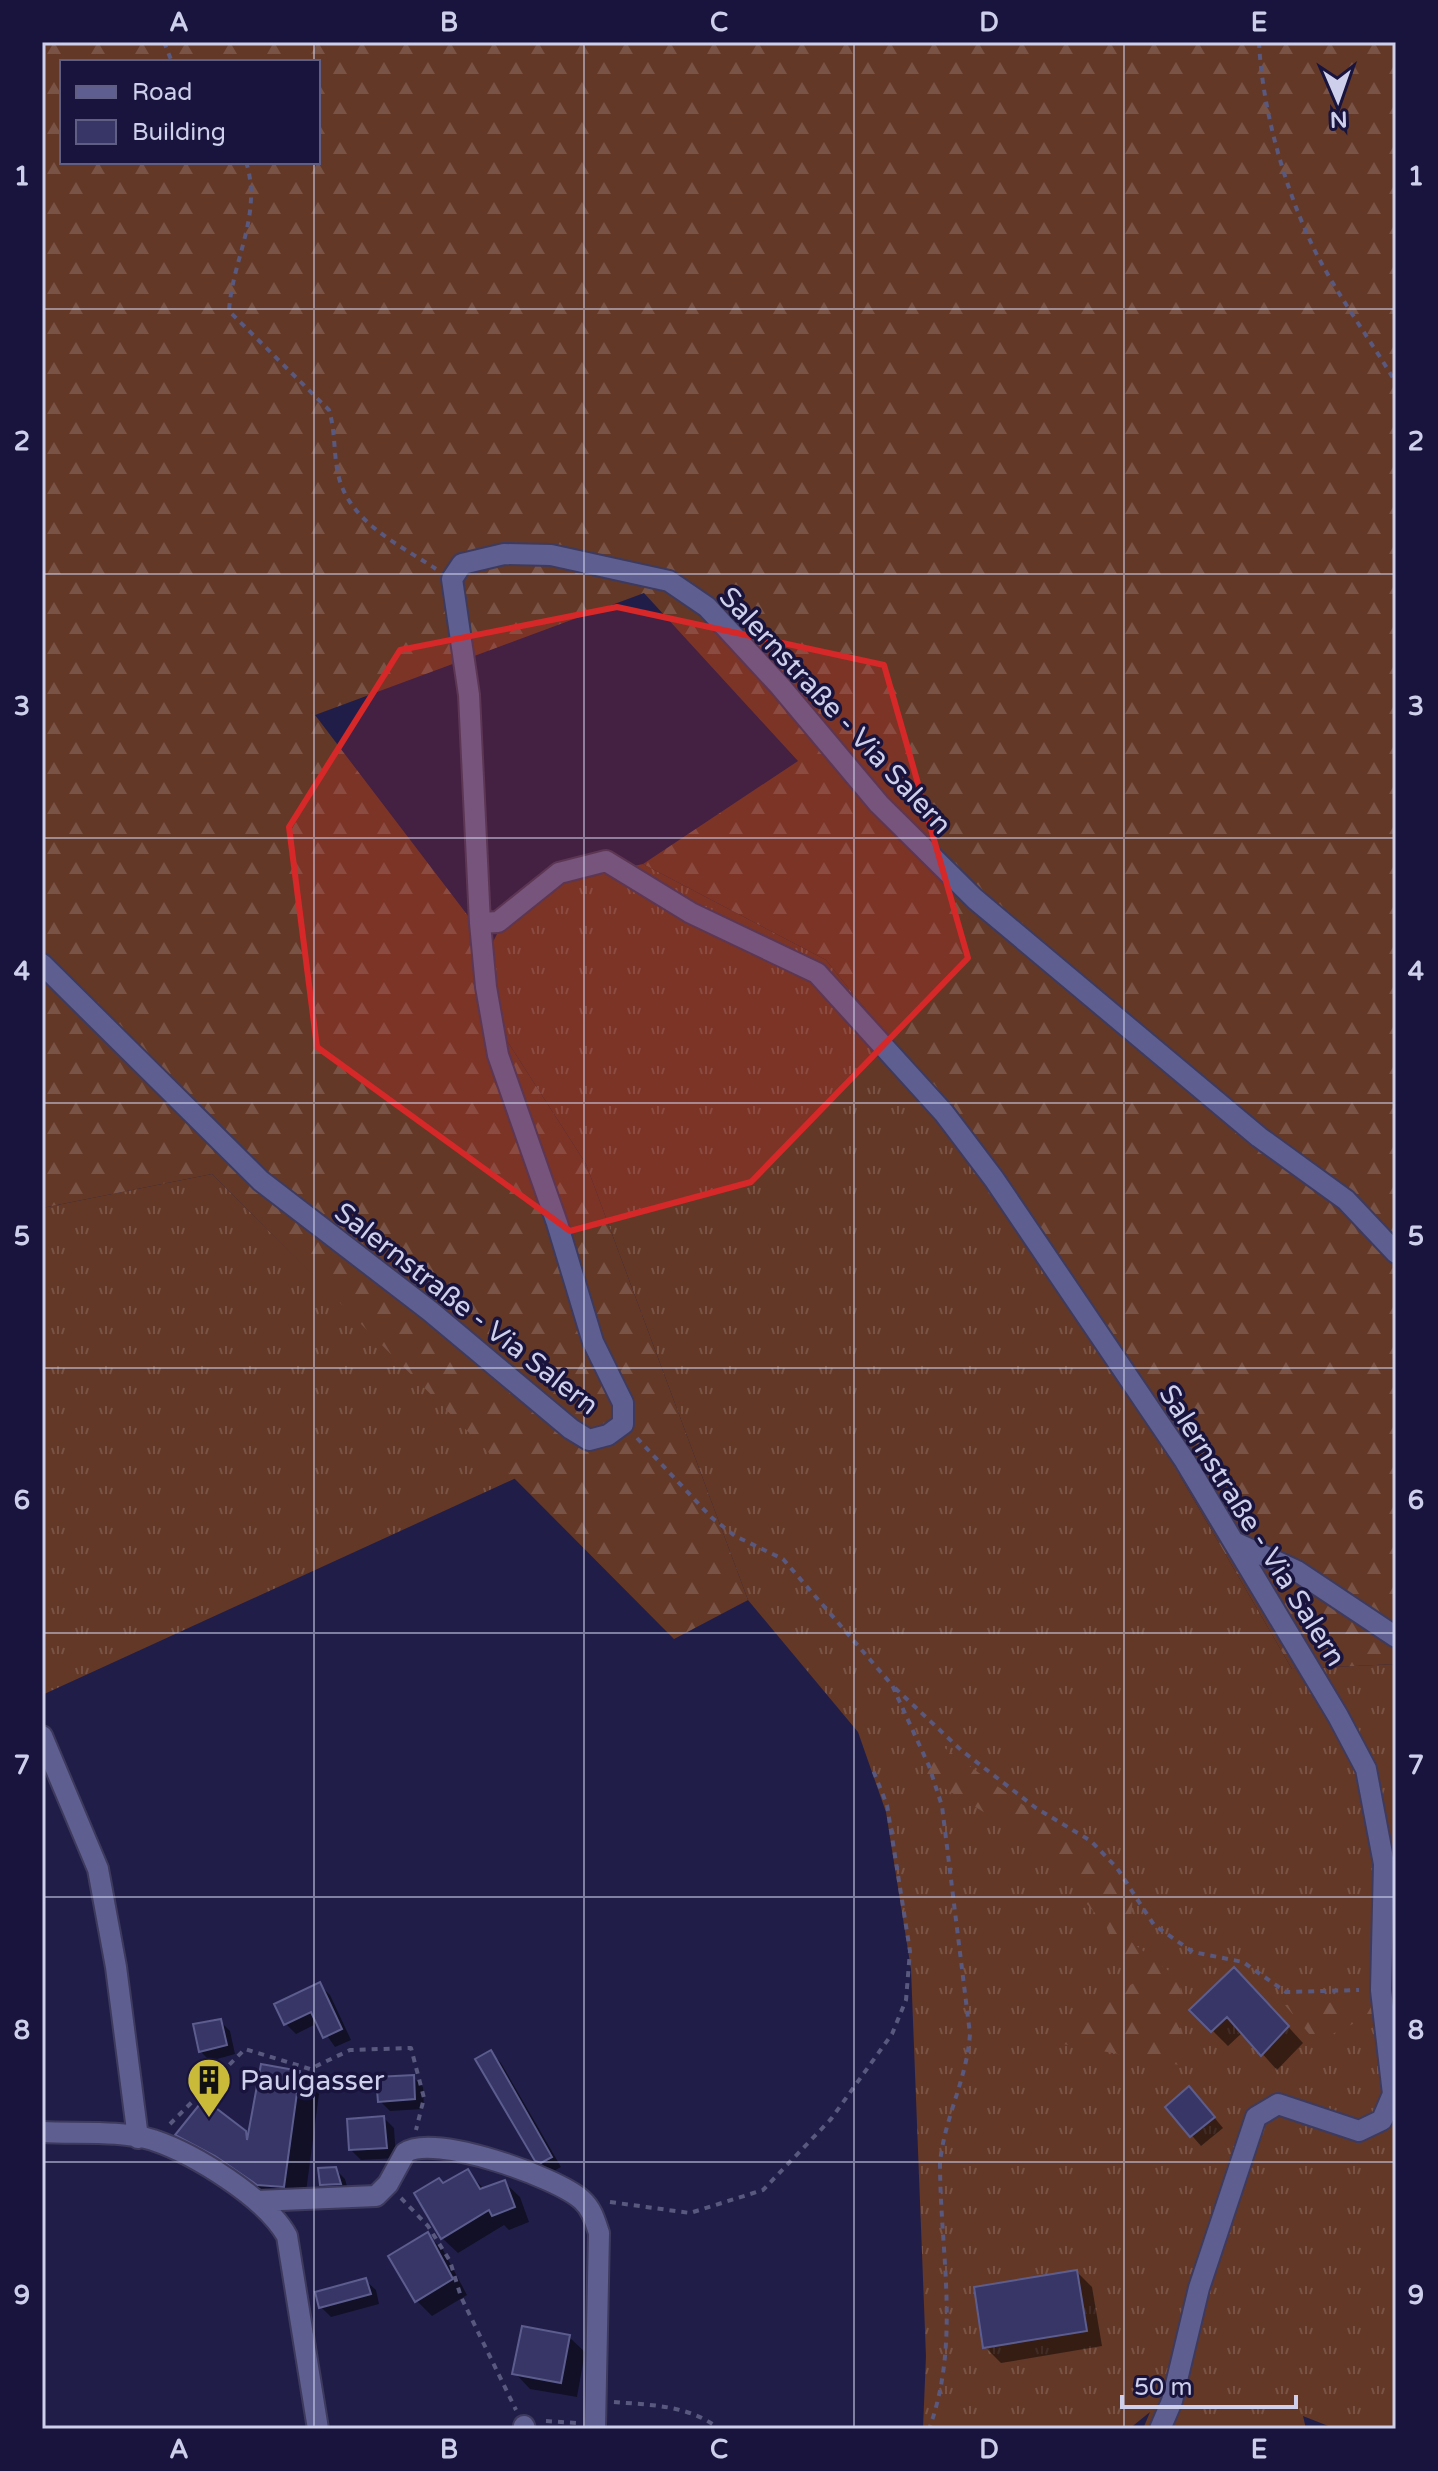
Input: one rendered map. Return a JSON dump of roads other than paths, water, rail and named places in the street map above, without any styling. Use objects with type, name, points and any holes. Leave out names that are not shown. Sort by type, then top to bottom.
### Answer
[{"type":"street","name":"Salernstraße - Via Salern","points":[[42,964],[261,1181],[430,1311],[561,1421],[589,1440],[608,1435],[623,1424],[623,1403],[593,1342],[557,1223],[498,1055],[480,923],[469,695],[452,579],[462,564],[504,554],[551,555],[669,581],[707,607],[780,686],[879,804],[975,899],[1259,1137],[1346,1200],[1396,1253]]},
{"type":"street","name":"Salernstraße - Via Salern","points":[[480,923],[498,922],[559,873],[606,861],[691,913],[817,973],[944,1113],[994,1179],[1168,1436],[1234,1542],[1366,1769],[1384,1864],[1381,1990],[1393,2094],[1382,2120],[1359,2131],[1278,2104],[1256,2117],[1199,2288],[1172,2401],[1160,2429]]},
{"type":"street","points":[[1234,1542],[1297,1571],[1396,1637]]},
{"type":"street","points":[[42,1736],[98,1869],[145,2139]]},
{"type":"street","points":[[42,2132],[145,2139],[188,2156],[257,2201],[277,2218],[287,2236],[318,2429]]},
{"type":"street","points":[[257,2201],[376,2196],[388,2184],[399,2159],[412,2148],[472,2155],[538,2176],[569,2191],[593,2213],[599,2233],[595,2426]]},
{"type":"street","points":[[287,2236],[304,2200]]},
{"type":"place","name":"Paulgasser","points":[[209,2119]]}]
